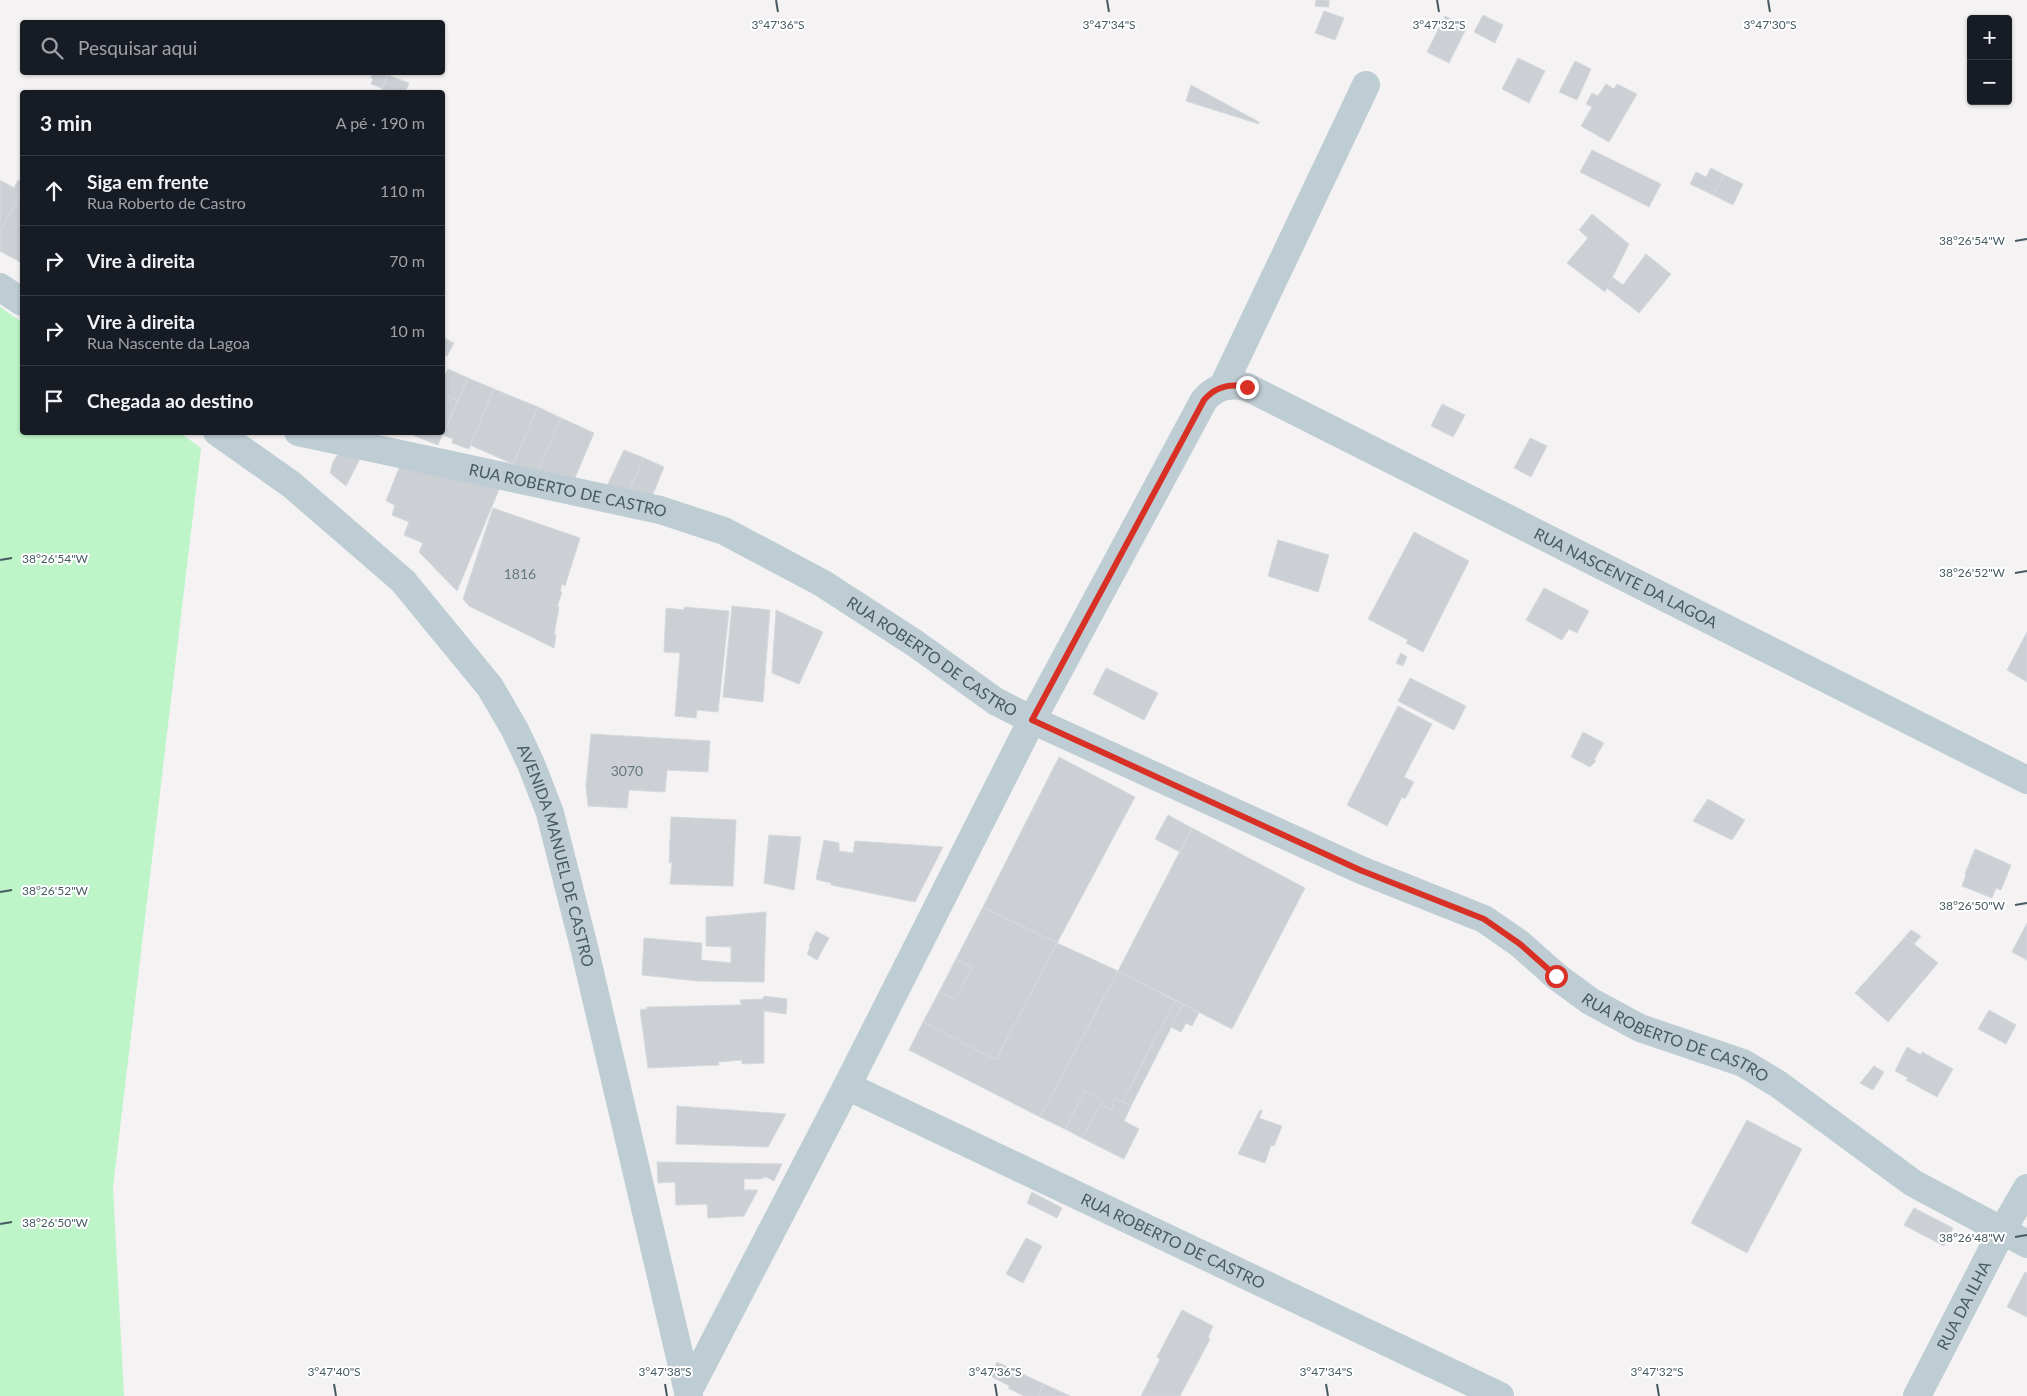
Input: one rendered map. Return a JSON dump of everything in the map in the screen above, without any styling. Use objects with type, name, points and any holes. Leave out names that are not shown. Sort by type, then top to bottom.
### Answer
[{"type":"street","points":[[688,1394],[847,1086],[1032,720],[1204,400],[1212,391],[1223,386],[1366,85]]},
{"type":"street","points":[[0,287],[20,301]]},
{"type":"street","name":"RUA NASCENTE DA LAGOA","points":[[1223,386],[1235,384],[1247,387],[2027,780]]},
{"type":"street","name":"AVENIDA MANUEL DE CASTRO","points":[[221,435],[292,486],[403,581],[490,687],[516,730],[550,813],[585,951],[688,1394]]},
{"type":"street","name":"RUA ROBERTO DE CASTRO","points":[[312,435],[660,510],[724,531],[822,582],[916,644],[995,701],[1032,720],[1360,870],[1484,919],[1520,944],[1556,976],[1590,1001],[1640,1028],[1743,1063],[1778,1084],[1913,1183],[2027,1244]]},
{"type":"street","name":"RUA ROBERTO DE CASTRO","points":[[847,1086],[1500,1396]]},
{"type":"street","name":"RUA DA ILHA","points":[[1917,1396],[2002,1231],[2027,1188]]},
{"type":"green space","points":[[0,307],[20,321],[20,435],[183,435],[201,448],[113,1187],[124,1396],[0,1396]]},
{"type":"building","points":[[1316,0],[1329,0],[1329,7],[1315,6]]},
{"type":"building","points":[[1324,11],[1344,18],[1335,40],[1315,33]]},
{"type":"building","points":[[1483,15],[1503,25],[1495,43],[1474,32]]},
{"type":"building","points":[[1445,16],[1467,27],[1449,63],[1427,52]]},
{"type":"building","points":[[1518,58],[1545,71],[1529,103],[1502,89]]},
{"type":"building","points":[[1575,61],[1591,69],[1577,100],[1559,92]]},
{"type":"building","points":[[372,75],[388,75],[382,88],[371,84],[373,79],[371,78]]},
{"type":"building","points":[[388,75],[409,83],[406,90],[382,90]]},
{"type":"building","points":[[1606,84],[1614,89],[1617,84],[1637,94],[1609,142],[1581,126],[1592,107],[1586,104],[1592,93],[1598,96]]},
{"type":"building","points":[[1191,85],[1259,122],[1259,124],[1186,101]]},
{"type":"building","points":[[1592,150],[1661,184],[1649,207],[1580,172]]},
{"type":"building","points":[[1711,168],[1724,175],[1713,195],[1690,184],[1696,172],[1706,177]]},
{"type":"building","points":[[1724,175],[1743,184],[1733,205],[1713,195]]},
{"type":"building","points":[[0,180],[14,188],[18,180],[20,181],[20,195],[0,232]]},
{"type":"building","points":[[20,195],[20,262],[0,251],[0,232]]},
{"type":"building","points":[[1592,214],[1629,244],[1605,292],[1567,263],[1588,238],[1579,230]]},
{"type":"building","points":[[1646,254],[1671,274],[1639,313],[1607,288],[1612,277],[1623,285]]},
{"type":"building","points":[[445,338],[454,343],[447,356],[445,355]]},
{"type":"building","points":[[448,369],[468,378],[458,400],[445,394],[445,374]]},
{"type":"building","points":[[468,378],[494,389],[469,449],[452,443],[453,439],[443,435],[445,435],[445,430]]},
{"type":"building","points":[[494,389],[538,407],[513,464],[470,445]]},
{"type":"building","points":[[445,394],[458,400],[445,429]]},
{"type":"building","points":[[1442,404],[1465,415],[1453,437],[1431,426]]},
{"type":"building","points":[[538,407],[561,418],[538,471],[513,464]]},
{"type":"building","points":[[561,418],[594,433],[574,480],[562,474],[561,478],[538,471]]},
{"type":"building","points":[[413,435],[442,435],[438,445]]},
{"type":"building","points":[[1530,438],[1547,446],[1531,477],[1514,468]]},
{"type":"building","points":[[624,450],[644,458],[628,493],[606,488]]},
{"type":"building","points":[[343,452],[362,455],[346,486],[330,473],[333,462]]},
{"type":"building","points":[[644,458],[664,467],[651,499],[628,493]]},
{"type":"building","points":[[401,463],[500,487],[457,591],[419,552],[423,543],[404,535],[409,522],[392,515],[395,505],[386,501]]},
{"type":"building","points":[[493,508],[580,538],[565,586],[562,584],[560,591],[562,592],[557,607],[559,607],[554,635],[556,635],[554,648],[469,606],[463,599]]},
{"type":"building","points":[[1414,532],[1469,561],[1423,652],[1406,643],[1408,640],[1368,619]]},
{"type":"building","points":[[1278,540],[1329,555],[1318,592],[1268,576]]},
{"type":"building","points":[[1544,588],[1589,611],[1577,633],[1569,629],[1562,640],[1526,620]]},
{"type":"building","points":[[732,606],[770,610],[763,702],[723,697]]},
{"type":"building","points":[[684,607],[729,611],[718,712],[697,710],[696,718],[675,716],[680,653],[664,652],[666,608],[684,610]]},
{"type":"building","points":[[776,610],[823,632],[799,684],[772,673]]},
{"type":"building","points":[[2027,632],[2027,682],[2007,670]]},
{"type":"building","points":[[1401,653],[1407,657],[1403,666],[1396,663]]},
{"type":"building","points":[[1106,668],[1158,693],[1144,720],[1093,694]]},
{"type":"building","points":[[1410,678],[1466,706],[1454,730],[1398,701]]},
{"type":"building","points":[[1398,706],[1432,724],[1404,777],[1414,782],[1405,799],[1402,797],[1387,826],[1347,805]]},
{"type":"building","points":[[1583,732],[1604,743],[1594,760],[1596,761],[1590,767],[1571,757]]},
{"type":"building","points":[[591,734],[710,741],[708,772],[667,770],[665,792],[629,790],[627,808],[588,806],[586,785]]},
{"type":"building","points":[[1059,757],[1135,797],[1057,943],[983,907]]},
{"type":"building","points":[[1708,799],[1745,820],[1732,840],[1693,821]]},
{"type":"building","points":[[1168,815],[1192,828],[1180,852],[1155,839]]},
{"type":"building","points":[[671,817],[736,820],[733,886],[670,884],[672,862],[669,863]]},
{"type":"building","points":[[1192,828],[1305,888],[1232,1029],[1118,971]]},
{"type":"building","points":[[769,835],[801,837],[794,890],[764,883]]},
{"type":"building","points":[[824,840],[839,843],[839,851],[853,853],[855,841],[943,847],[915,902],[831,885],[831,883],[816,879]]},
{"type":"building","points":[[1975,849],[2011,865],[2001,890],[1996,888],[1992,898],[1962,886]]},
{"type":"building","points":[[983,907],[1057,943],[996,1060],[923,1022],[939,992],[955,1000],[972,967],[956,959]]},
{"type":"building","points":[[766,912],[764,982],[697,981],[642,975],[644,938],[702,943],[701,960],[731,963],[731,947],[706,946],[706,917]]},
{"type":"building","points":[[2027,923],[2027,960],[2012,952]]},
{"type":"building","points":[[1911,930],[1921,936],[1914,944],[1905,937]]},
{"type":"building","points":[[816,931],[829,938],[817,960],[807,954]]},
{"type":"building","points":[[1905,937],[1938,963],[1888,1022],[1855,993]]},
{"type":"building","points":[[1057,943],[1118,971],[1040,1117],[909,1050],[923,1022],[996,1060]]},
{"type":"building","points":[[956,959],[972,967],[955,1000],[939,992]]},
{"type":"building","points":[[1118,971],[1175,1001],[1122,1102],[1115,1098],[1111,1110],[1101,1104],[1103,1101],[1085,1091],[1065,1129],[1040,1117]]},
{"type":"building","points":[[764,996],[787,999],[786,1014],[764,1011],[764,1063],[742,1064],[742,1060],[718,1062],[719,1065],[648,1068],[640,1010],[647,1009],[647,1007],[741,1005],[740,1000],[763,999]]},
{"type":"building","points":[[1175,1001],[1183,1004],[1131,1106],[1122,1102]]},
{"type":"building","points":[[1183,1004],[1199,1013],[1192,1026],[1186,1023],[1181,1032],[1171,1027]]},
{"type":"building","points":[[1989,1010],[2016,1025],[2006,1044],[1978,1029]]},
{"type":"building","points":[[1907,1047],[1921,1055],[1922,1052],[1953,1069],[1937,1097],[1906,1080],[1908,1078],[1895,1071]]},
{"type":"building","points":[[1874,1066],[1884,1072],[1873,1090],[1860,1083]]},
{"type":"building","points":[[1085,1091],[1103,1101],[1082,1138],[1065,1129]]},
{"type":"building","points":[[1115,1098],[1131,1106],[1124,1121],[1139,1129],[1124,1159],[1082,1138],[1101,1104],[1111,1110]]},
{"type":"building","points":[[677,1106],[786,1114],[768,1147],[676,1144]]},
{"type":"building","points":[[1260,1110],[1262,1111],[1259,1118],[1282,1126],[1274,1146],[1271,1145],[1265,1163],[1238,1154]]},
{"type":"building","points":[[1747,1120],[1802,1149],[1747,1253],[1691,1223]]},
{"type":"building","points":[[657,1162],[782,1164],[774,1181],[766,1177],[744,1179],[744,1190],[758,1190],[744,1216],[708,1218],[707,1204],[676,1205],[675,1182],[658,1183]]},
{"type":"building","points":[[1032,1192],[1062,1208],[1057,1218],[1027,1203]]},
{"type":"building","points":[[1914,1208],[1953,1228],[1944,1246],[1904,1225]]},
{"type":"building","points":[[1026,1238],[1042,1246],[1023,1283],[1006,1274]]},
{"type":"building","points":[[2025,1272],[2027,1273],[2027,1317],[2007,1307]]},
{"type":"building","points":[[1182,1310],[1213,1326],[1208,1337],[1210,1339],[1180,1396],[1141,1396],[1160,1359],[1157,1357]]},
{"type":"building","points":[[997,1362],[1044,1384],[1038,1396],[1024,1396],[1008,1388],[1010,1386],[990,1376]]},
{"type":"building","points":[[1044,1384],[1070,1396],[1038,1396]]},
{"type":"route","points":[[1247,387],[1235,384],[1223,386],[1212,391],[1204,400],[1032,720],[1360,870],[1484,919],[1520,944],[1556,976]]}]
